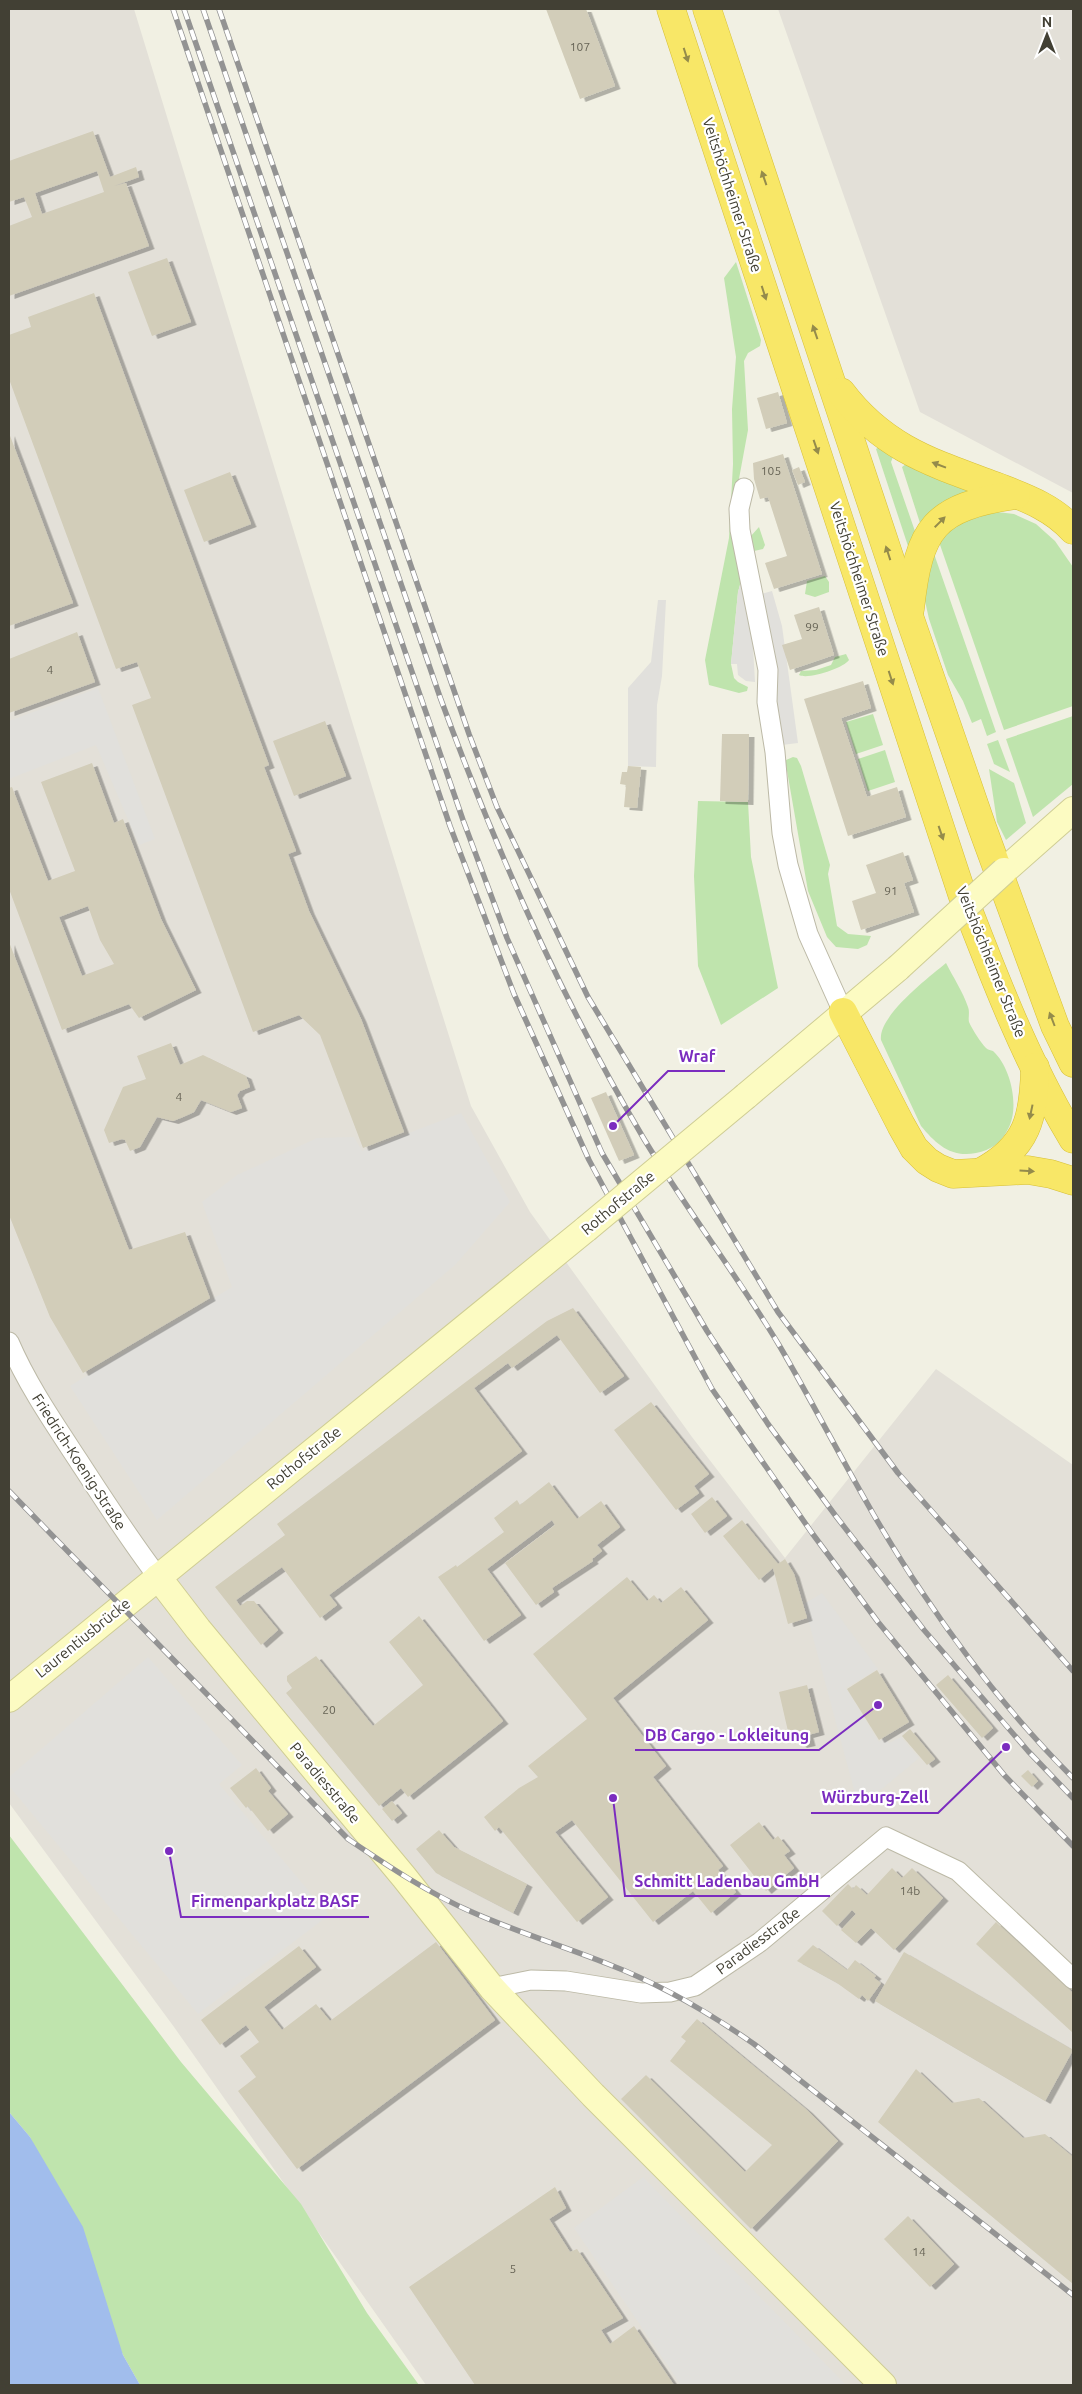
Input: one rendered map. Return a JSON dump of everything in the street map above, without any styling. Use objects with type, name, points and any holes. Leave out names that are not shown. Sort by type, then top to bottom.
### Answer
[{"type":"highway","name":"Veitshöchheimer Straße","points":[[671,9],[828,482],[947,849],[1001,994],[1035,1066],[1073,1139]]},
{"type":"highway","points":[[707,9],[909,616],[982,827],[1051,1017],[1073,1063]]},
{"type":"highway","points":[[831,378],[851,405],[866,420],[900,447],[925,460],[1043,505],[1064,519],[1073,530]]},
{"type":"highway","points":[[909,616],[920,550],[929,534],[944,518],[973,502],[1018,494]]},
{"type":"highway","points":[[843,1012],[863,1055],[914,1148],[927,1161],[953,1174],[1028,1170],[1073,1180]]},
{"type":"highway","points":[[979,1173],[997,1164],[1010,1153],[1028,1126],[1034,1093],[1035,1066]]},
{"type":"main road","name":"Rothofstraße","points":[[158,1577],[586,1230],[746,1096],[843,1012],[898,968],[1070,813]]},
{"type":"main road","name":"Laurentiusbrücke","points":[[9,1699],[158,1577]]},
{"type":"main road","name":"Paradiesstraße","points":[[158,1577],[198,1630],[404,1877],[492,1988],[593,2095],[883,2385]]},
{"type":"street","points":[[744,488],[739,509],[740,530],[768,670],[768,702],[775,752],[782,833],[788,865],[808,934],[843,1012]]},
{"type":"street","name":"Friedrich-Koenig-Straße","points":[[9,1342],[22,1371],[45,1410],[129,1539],[158,1577]]},
{"type":"street","name":"Paradiesstraße","points":[[492,1988],[531,1980],[566,1981],[641,1994],[670,1992],[695,1986],[760,1942],[886,1837],[958,1871],[1073,1979]]},
{"type":"shaded area","points":[[9,9],[134,9],[471,1106],[530,1212],[692,1437],[785,1558],[936,1369],[1073,1465],[1073,2385],[426,2385],[174,2027],[9,1803]]},
{"type":"shaded area","points":[[778,9],[1073,9],[1073,493],[920,412]]},
{"type":"shaded area","points":[[743,574],[750,594],[755,682],[746,681],[738,675],[737,664],[731,664],[738,592]]},
{"type":"shaded area","points":[[772,591],[782,626],[798,743],[782,745],[757,595]]},
{"type":"shaded area","points":[[658,600],[666,600],[662,676],[657,705],[656,767],[628,766],[628,688],[651,662]]},
{"type":"shaded area","points":[[98,688],[155,839],[139,845],[96,745],[9,779],[9,721]]},
{"type":"shaded area","points":[[461,1113],[510,1202],[455,1265],[157,1520],[70,1386],[232,1287],[202,1202],[237,1175],[317,1138],[354,1137],[362,1151]]},
{"type":"shaded area","points":[[822,1593],[878,1669],[846,1688],[879,1742],[885,1738],[889,1743],[901,1737],[919,1758],[859,1808],[804,1604]]},
{"type":"shaded area","points":[[148,1657],[242,1765],[219,1784],[329,1915],[198,2014],[9,1786],[9,1777]]},
{"type":"shaded area","points":[[643,2177],[846,2385],[681,2385],[574,2228]]},
{"type":"green space","points":[[736,262],[761,340],[760,346],[748,353],[744,361],[748,430],[736,495],[743,574],[738,592],[731,664],[734,678],[748,687],[747,691],[739,693],[709,685],[705,660],[729,538],[733,464],[732,409],[736,357],[724,278]]},
{"type":"green space","points":[[879,447],[893,457],[891,462],[917,537],[911,547],[908,546],[876,449]]},
{"type":"green space","points":[[906,464],[922,473],[978,489],[923,527],[920,523],[902,467]]},
{"type":"green space","points":[[989,511],[1014,514],[1036,524],[1055,541],[1073,567],[1073,706],[1004,730],[938,539],[947,529]]},
{"type":"green space","points":[[759,527],[765,545],[763,549],[754,551],[750,537]]},
{"type":"green space","points":[[932,548],[996,732],[987,736],[981,719],[972,723],[963,701],[948,675],[929,619],[923,592]]},
{"type":"green space","points":[[825,576],[829,582],[829,592],[815,597],[805,594],[807,581]]},
{"type":"green space","points":[[846,654],[849,660],[833,670],[817,675],[799,675],[801,671],[816,670],[831,665],[835,657]]},
{"type":"green space","points":[[873,714],[883,745],[856,754],[846,722]]},
{"type":"green space","points":[[1073,716],[1073,784],[1033,817],[1006,739]]},
{"type":"green space","points":[[998,740],[1010,772],[994,764],[987,744]]},
{"type":"green space","points":[[885,750],[895,782],[868,791],[858,759]]},
{"type":"green space","points":[[793,757],[797,758],[801,766],[830,865],[828,874],[837,926],[848,934],[871,936],[867,945],[858,949],[836,947],[827,937],[808,891],[786,765],[786,760]]},
{"type":"green space","points":[[989,769],[1014,783],[1026,823],[1006,840],[997,822]]},
{"type":"green space","points":[[698,801],[748,802],[751,857],[778,988],[721,1025],[698,966],[694,876]]},
{"type":"green space","points":[[946,963],[966,1001],[969,1009],[970,1025],[984,1046],[993,1051],[1005,1067],[1012,1088],[1013,1110],[1012,1120],[1008,1129],[995,1145],[976,1153],[959,1153],[945,1148],[932,1139],[921,1126],[881,1040],[882,1030],[896,1009]]},
{"type":"green space","points":[[9,1835],[181,2062],[301,2204],[367,2313],[419,2385],[140,2385],[123,2355],[30,2137],[9,2112]]},
{"type":"water","points":[[9,2112],[30,2137],[83,2227],[123,2355],[140,2385],[9,2385]]},
{"type":"building","points":[[546,9],[586,9],[615,86],[580,99]]},
{"type":"building","points":[[93,131],[110,177],[136,167],[139,177],[114,186],[126,183],[149,246],[9,296],[9,226],[32,217],[24,197],[9,202],[9,161]],"holes":[[[97,171],[104,192],[42,214],[35,193]]]},
{"type":"building","points":[[167,258],[191,322],[152,336],[128,272]]},
{"type":"building","points":[[94,293],[269,765],[264,767],[296,851],[288,854],[309,911],[361,1019],[404,1132],[363,1148],[320,1035],[299,1015],[253,1032],[132,705],[151,698],[137,662],[116,669],[9,379],[9,335],[31,327],[28,317]]},
{"type":"building","points":[[778,392],[787,423],[766,429],[757,398]]},
{"type":"building","points":[[9,433],[73,603],[9,626]]},
{"type":"building","points":[[783,454],[822,574],[774,589],[765,563],[787,556],[768,497],[760,499],[754,479],[753,463]]},
{"type":"building","points":[[799,467],[805,482],[798,485],[792,470]]},
{"type":"building","points":[[230,472],[251,524],[204,542],[184,490]]},
{"type":"building","points":[[819,607],[834,655],[790,670],[782,645],[802,639],[794,615]]},
{"type":"building","points":[[77,632],[95,682],[9,713],[9,659]]},
{"type":"building","points":[[863,681],[871,708],[841,718],[867,797],[897,787],[906,817],[848,836],[804,699]]},
{"type":"building","points":[[325,721],[346,776],[294,796],[273,741]]},
{"type":"building","points":[[722,734],[749,734],[748,802],[720,801]]},
{"type":"building","points":[[92,763],[114,823],[123,819],[161,919],[196,990],[139,1018],[129,1004],[62,1030],[9,889],[9,788],[12,787],[48,881],[75,871],[41,782]],"holes":[[[88,906],[100,940],[114,964],[82,976],[59,917]]]},
{"type":"building","points":[[628,766],[641,767],[637,808],[624,807],[626,785],[620,784],[622,772],[627,772]]},
{"type":"building","points":[[903,852],[913,880],[904,883],[914,912],[861,930],[852,901],[876,893],[866,865]]},
{"type":"building","points":[[9,942],[129,1250],[185,1232],[210,1298],[83,1373],[50,1317],[9,1215]]},
{"type":"building","points":[[171,1043],[180,1065],[203,1055],[246,1076],[250,1087],[240,1091],[237,1095],[242,1108],[231,1112],[201,1100],[194,1112],[173,1121],[157,1117],[140,1147],[130,1151],[125,1140],[122,1139],[109,1143],[104,1130],[123,1087],[146,1079],[137,1056]]},
{"type":"building","points":[[606,1092],[634,1155],[619,1161],[591,1098]]},
{"type":"building","points":[[573,1308],[624,1376],[600,1393],[557,1335],[512,1368],[508,1363],[474,1388],[522,1451],[329,1595],[337,1605],[320,1618],[282,1567],[236,1600],[240,1606],[247,1601],[254,1601],[278,1630],[261,1645],[215,1587],[285,1535],[277,1524],[547,1321]]},
{"type":"building","points":[[651,1402],[709,1474],[694,1486],[699,1493],[676,1510],[614,1430]]},
{"type":"building","points":[[549,1482],[577,1519],[601,1501],[620,1527],[597,1545],[602,1551],[592,1559],[593,1561],[552,1588],[554,1592],[536,1605],[505,1563],[555,1525],[552,1520],[487,1569],[521,1615],[484,1641],[438,1577],[456,1565],[457,1567],[504,1532],[494,1518],[517,1500],[520,1505]]},
{"type":"building","points":[[712,1497],[727,1516],[705,1533],[691,1514]]},
{"type":"building","points":[[742,1520],[778,1564],[785,1559],[794,1574],[807,1618],[788,1624],[773,1568],[759,1580],[723,1536]]},
{"type":"building","points":[[627,1577],[647,1601],[654,1595],[661,1603],[681,1587],[708,1620],[613,1698],[666,1766],[653,1777],[723,1866],[718,1870],[736,1892],[711,1913],[693,1891],[653,1922],[572,1820],[555,1832],[608,1897],[577,1922],[499,1827],[495,1831],[484,1817],[519,1788],[538,1777],[528,1766],[587,1719],[533,1654]]},
{"type":"building","points":[[419,1616],[503,1721],[408,1797],[401,1788],[379,1806],[286,1693],[292,1688],[287,1681],[287,1676],[316,1656],[373,1726],[423,1685],[389,1642]]},
{"type":"building","points":[[877,1670],[909,1722],[879,1740],[847,1689]]},
{"type":"building","points":[[948,1675],[993,1728],[982,1738],[936,1685]]},
{"type":"building","points":[[807,1685],[819,1732],[808,1735],[810,1743],[801,1745],[799,1738],[790,1740],[779,1692]]},
{"type":"building","points":[[910,1729],[935,1759],[927,1765],[902,1736]]},
{"type":"building","points":[[256,1768],[271,1788],[268,1791],[288,1814],[268,1831],[248,1806],[246,1808],[230,1788]]},
{"type":"building","points":[[1028,1770],[1038,1781],[1032,1787],[1021,1776]]},
{"type":"building","points":[[392,1801],[402,1813],[392,1821],[382,1809]]},
{"type":"building","points":[[759,1822],[773,1840],[778,1836],[790,1851],[784,1855],[794,1868],[766,1891],[730,1845]]},
{"type":"building","points":[[439,1830],[454,1847],[527,1884],[513,1913],[436,1873],[416,1849]]},
{"type":"building","points":[[892,1868],[902,1878],[912,1868],[943,1898],[894,1950],[871,1928],[856,1943],[841,1930],[856,1914],[852,1910],[837,1926],[822,1911],[848,1884],[853,1889],[856,1885],[867,1895]]},
{"type":"building","points":[[996,1922],[1073,1993],[1073,2033],[976,1944]]},
{"type":"building","points":[[436,1942],[495,2020],[297,2169],[238,2091],[256,2077],[240,2056],[259,2042],[246,2025],[220,2045],[201,2020],[299,1946],[316,1967],[264,2007],[282,2030],[316,2004],[330,2021]]},
{"type":"building","points":[[813,1945],[847,1970],[855,1960],[876,1976],[874,1978],[881,1983],[868,2001],[862,1995],[859,1999],[837,1983],[797,1961]]},
{"type":"building","points":[[904,1952],[1073,2050],[1045,2101],[875,2001]]},
{"type":"building","points":[[697,2019],[807,2110],[838,2141],[751,2229],[621,2099],[646,2075],[745,2172],[772,2145],[670,2061],[686,2041],[681,2037]]},
{"type":"building","points":[[916,2069],[952,2103],[979,2098],[1023,2138],[1045,2134],[1073,2157],[1073,2284],[878,2122]]},
{"type":"building","points":[[555,2187],[566,2208],[549,2219],[570,2252],[577,2249],[623,2318],[601,2330],[610,2344],[634,2326],[674,2385],[475,2385],[409,2287]]},
{"type":"building","points":[[908,2216],[954,2264],[930,2287],[884,2239]]},
{"type":"railway","points":[[173,9],[450,826],[514,994],[589,1160],[712,1389],[812,1533],[878,1622],[1005,1776],[1073,1846]]},
{"type":"railway","points":[[184,9],[463,820],[507,938],[602,1153],[707,1331],[768,1424],[835,1515],[924,1630],[1028,1751],[1073,1798]]},
{"type":"railway","points":[[203,9],[440,697],[507,867],[558,978],[585,1032],[644,1139],[779,1345],[902,1562],[974,1665],[1032,1735],[1073,1778]]},
{"type":"railway","points":[[219,9],[469,734],[497,807],[588,997],[778,1312],[898,1473],[1073,1671]]},
{"type":"railway","points":[[9,1491],[348,1839],[408,1878],[456,1905],[627,1972],[665,1990],[719,2021],[754,2044],[1073,2295]]},
{"type":"place","name":"Wraf","points":[[613,1126]]},
{"type":"place","name":"DB Cargo - Lokleitung","points":[[878,1705]]},
{"type":"place","name":"Würzburg-Zell","points":[[1006,1747]]},
{"type":"place","name":"Schmitt Ladenbau GmbH","points":[[613,1798]]},
{"type":"place","name":"Firmenparkplatz BASF","points":[[169,1851]]}]
